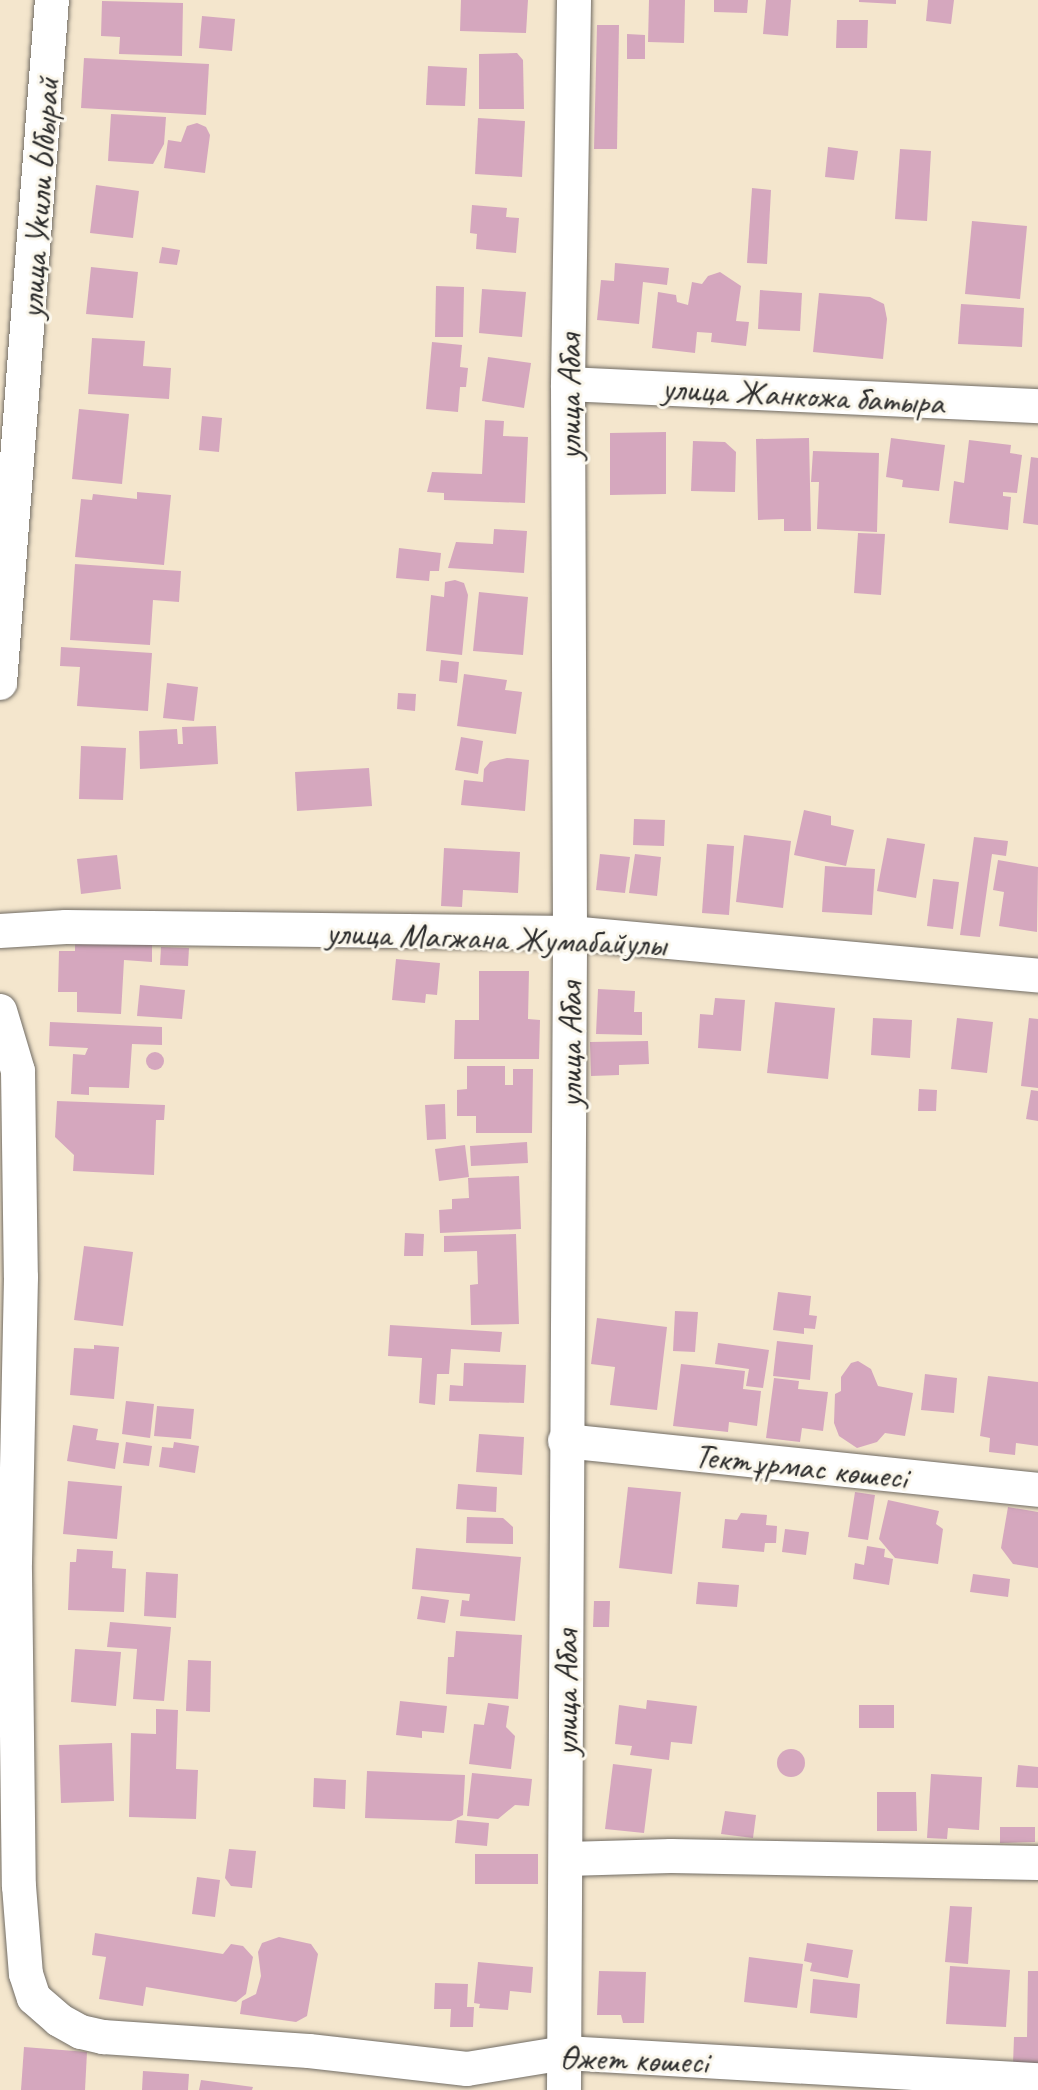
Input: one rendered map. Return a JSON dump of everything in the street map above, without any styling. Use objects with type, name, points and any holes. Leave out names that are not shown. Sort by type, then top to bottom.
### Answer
[{"type":"street","name":"улица Укили Ыбырай","points":[[0,683],[52,0]]},
{"type":"street","name":"улица Абая","points":[[564,2090],[570,933],[568,384],[574,0]]},
{"type":"street","name":"улица Жанкожа батыра","points":[[568,384],[1038,406]]},
{"type":"street","name":"улица Магжана Жумабайулы","points":[[0,931],[66,927],[570,933],[1038,976]]},
{"type":"street","name":"Өжет көшесі","points":[[0,1011],[18,1071],[19,1098],[21,1277],[15,1572],[19,1886],[26,1974],[34,1998],[59,2020],[81,2032],[135,2040],[309,2051],[467,2069],[565,2053],[1038,2080]]},
{"type":"street","name":"Тектұрмас көшесі","points":[[565,1441],[1038,1490]]},
{"type":"street","points":[[567,1859],[687,1856],[1038,1863]]},
{"type":"building","points":[[461,0],[528,0],[526,33],[460,31]]},
{"type":"building","points":[[649,0],[685,0],[684,43],[648,42]]},
{"type":"building","points":[[714,0],[748,0],[747,13],[714,12]]},
{"type":"building","points":[[766,0],[791,0],[788,36],[763,34]]},
{"type":"building","points":[[896,0],[896,4],[859,2]]},
{"type":"building","points":[[928,0],[954,0],[951,24],[926,21]]},
{"type":"building","points":[[102,1],[183,3],[182,56],[119,54],[120,37],[101,36]]},
{"type":"building","points":[[202,16],[235,19],[232,51],[199,48]]},
{"type":"building","points":[[837,20],[868,20],[867,48],[836,48]]},
{"type":"building","points":[[597,25],[619,25],[617,149],[594,149]]},
{"type":"building","points":[[627,34],[645,35],[645,59],[627,59]]},
{"type":"building","points":[[517,53],[523,60],[524,109],[479,109],[479,54]]},
{"type":"building","points":[[84,58],[209,64],[206,115],[81,108]]},
{"type":"building","points":[[428,66],[467,68],[465,106],[426,105]]},
{"type":"building","points":[[111,114],[166,117],[164,144],[153,164],[108,161]]},
{"type":"building","points":[[478,118],[525,121],[522,177],[475,174]]},
{"type":"building","points":[[197,123],[206,127],[210,135],[205,173],[164,168],[168,140],[181,142],[187,126]]},
{"type":"building","points":[[828,147],[858,151],[854,180],[825,177]]},
{"type":"building","points":[[900,149],[931,151],[927,221],[895,219]]},
{"type":"building","points":[[96,185],[139,191],[133,238],[90,233]]},
{"type":"building","points":[[752,188],[771,190],[767,264],[747,263]]},
{"type":"building","points":[[472,205],[507,208],[506,217],[519,218],[516,253],[476,249],[477,234],[470,233]]},
{"type":"building","points":[[972,221],[1027,226],[1020,299],[965,294]]},
{"type":"building","points":[[162,247],[180,250],[177,265],[159,263]]},
{"type":"building","points":[[615,263],[669,268],[667,285],[643,282],[639,324],[597,320],[601,280],[614,281]]},
{"type":"building","points":[[91,267],[138,272],[133,318],[86,314]]},
{"type":"building","points":[[720,272],[741,286],[736,321],[749,322],[746,346],[711,342],[712,333],[697,332],[695,353],[652,348],[658,292],[676,295],[677,302],[688,305],[692,282],[702,284],[708,276]]},
{"type":"building","points":[[436,286],[464,287],[463,337],[435,337]]},
{"type":"building","points":[[482,289],[526,292],[522,337],[479,333]]},
{"type":"building","points":[[760,290],[802,293],[800,331],[758,329]]},
{"type":"building","points":[[819,293],[870,297],[884,304],[887,319],[883,359],[813,352]]},
{"type":"building","points":[[961,304],[1024,308],[1022,347],[958,344]]},
{"type":"building","points":[[92,338],[145,341],[143,366],[171,368],[169,399],[88,394]]},
{"type":"building","points":[[432,342],[462,345],[460,367],[468,368],[466,387],[460,387],[458,412],[426,409]]},
{"type":"building","points":[[488,357],[531,363],[524,408],[482,401]]},
{"type":"building","points":[[79,409],[129,414],[122,484],[72,479]]},
{"type":"building","points":[[202,416],[222,418],[219,452],[199,450]]},
{"type":"building","points":[[485,420],[504,421],[503,436],[528,437],[525,503],[444,500],[444,493],[427,492],[432,472],[482,474]]},
{"type":"building","points":[[666,432],[666,494],[610,495],[610,433]]},
{"type":"building","points":[[809,438],[811,531],[784,531],[784,519],[758,520],[756,439]]},
{"type":"building","points":[[891,438],[945,445],[939,491],[902,487],[903,480],[886,477]]},
{"type":"building","points":[[969,440],[1011,445],[1010,453],[1022,455],[1017,493],[1003,492],[1003,496],[1011,497],[1008,530],[949,523],[954,481],[964,483]]},
{"type":"building","points":[[693,441],[725,442],[736,452],[735,492],[691,491]]},
{"type":"building","points":[[813,451],[879,453],[877,532],[817,529],[819,482],[811,482]]},
{"type":"building","points":[[1031,457],[1038,458],[1038,525],[1023,523]]},
{"type":"building","points":[[137,492],[171,495],[164,565],[75,557],[81,499],[92,500],[93,494],[137,499]]},
{"type":"building","points":[[494,529],[527,531],[524,573],[448,568],[456,542],[493,544]]},
{"type":"building","points":[[858,533],[885,534],[881,595],[854,593]]},
{"type":"building","points":[[399,548],[441,553],[439,571],[430,571],[429,581],[396,578]]},
{"type":"building","points":[[75,564],[181,571],[179,602],[153,600],[150,645],[70,640]]},
{"type":"building","points":[[455,580],[464,583],[468,595],[462,655],[426,651],[431,595],[444,597],[445,582]]},
{"type":"building","points":[[479,592],[528,597],[523,655],[473,651]]},
{"type":"building","points":[[61,647],[152,653],[148,711],[77,706],[80,667],[60,666]]},
{"type":"building","points":[[441,660],[459,662],[457,683],[439,681]]},
{"type":"building","points":[[464,674],[507,680],[505,690],[522,692],[516,734],[457,726]]},
{"type":"building","points":[[167,683],[198,687],[194,721],[163,718]]},
{"type":"building","points":[[398,693],[416,694],[415,711],[397,709]]},
{"type":"building","points":[[216,726],[218,764],[140,769],[139,731],[177,729],[178,744],[183,744],[182,727]]},
{"type":"building","points":[[461,737],[483,741],[478,774],[455,770]]},
{"type":"building","points":[[81,746],[126,748],[123,800],[79,799]]},
{"type":"building","points":[[507,758],[529,760],[525,811],[461,805],[464,780],[483,782],[484,769],[490,762]]},
{"type":"building","points":[[369,768],[372,806],[297,811],[295,772]]},
{"type":"building","points":[[804,810],[831,816],[831,825],[854,830],[846,866],[794,855]]},
{"type":"building","points":[[634,819],[665,820],[664,846],[633,845]]},
{"type":"building","points":[[744,835],[791,841],[783,908],[736,902]]},
{"type":"building","points":[[974,837],[1008,841],[1006,856],[992,854],[980,937],[960,935]]},
{"type":"building","points":[[887,838],[925,844],[916,898],[877,891]]},
{"type":"building","points":[[707,844],[734,846],[729,915],[702,913]]},
{"type":"building","points":[[444,848],[520,852],[518,893],[463,890],[462,907],[441,906]]},
{"type":"building","points":[[600,854],[630,857],[625,893],[596,890]]},
{"type":"building","points":[[635,854],[661,857],[657,896],[629,893]]},
{"type":"building","points":[[117,855],[121,889],[81,894],[77,859]]},
{"type":"building","points":[[998,860],[1038,867],[1037,932],[999,926],[1004,892],[993,890]]},
{"type":"building","points":[[825,866],[875,869],[872,915],[822,912]]},
{"type":"building","points":[[933,879],[959,882],[953,929],[927,926]]},
{"type":"building","points":[[75,941],[152,944],[152,962],[124,960],[121,1014],[77,1012],[77,992],[58,992],[59,951],[75,951]]},
{"type":"building","points":[[161,947],[189,948],[188,966],[160,965]]},
{"type":"building","points":[[396,959],[440,963],[437,995],[426,994],[425,1003],[392,1000]]},
{"type":"building","points":[[479,971],[529,971],[528,1019],[540,1020],[539,1059],[454,1059],[455,1020],[479,1020]]},
{"type":"building","points":[[140,985],[185,990],[182,1019],[137,1016]]},
{"type":"building","points":[[598,989],[635,991],[634,1012],[642,1012],[642,1035],[596,1034]]},
{"type":"building","points":[[715,998],[745,1000],[741,1051],[698,1048],[700,1014],[713,1015]]},
{"type":"building","points":[[775,1002],[835,1008],[828,1079],[767,1073]]},
{"type":"building","points":[[873,1018],[912,1020],[910,1058],[871,1055]]},
{"type":"building","points":[[957,1018],[993,1022],[987,1073],[951,1069]]},
{"type":"building","points":[[1029,1018],[1038,1019],[1038,1088],[1021,1086]]},
{"type":"building","points":[[50,1022],[162,1027],[162,1045],[132,1044],[129,1088],[89,1087],[89,1095],[71,1094],[73,1054],[85,1055],[88,1048],[49,1046]]},
{"type":"building","points":[[648,1041],[649,1064],[619,1065],[619,1075],[591,1076],[590,1042]]},
{"type":"building","points":[[155,1052],[164,1061],[155,1070],[146,1061]]},
{"type":"building","points":[[467,1066],[505,1066],[505,1085],[513,1085],[513,1069],[533,1069],[532,1133],[476,1133],[476,1116],[457,1116],[457,1090],[467,1089]]},
{"type":"building","points":[[919,1089],[937,1090],[936,1111],[918,1111]]},
{"type":"building","points":[[1031,1090],[1038,1091],[1038,1121],[1026,1119]]},
{"type":"building","points":[[57,1101],[165,1105],[164,1120],[156,1120],[154,1175],[73,1171],[74,1155],[55,1137]]},
{"type":"building","points":[[445,1104],[446,1139],[427,1140],[425,1105]]},
{"type":"building","points":[[527,1142],[528,1163],[471,1166],[470,1146]]},
{"type":"building","points":[[465,1145],[469,1177],[439,1181],[435,1149]]},
{"type":"building","points":[[519,1176],[521,1229],[440,1233],[439,1210],[452,1209],[452,1199],[469,1198],[468,1178]]},
{"type":"building","points":[[405,1233],[424,1234],[423,1256],[404,1256]]},
{"type":"building","points":[[516,1234],[519,1324],[471,1325],[470,1285],[478,1284],[477,1251],[444,1252],[444,1236]]},
{"type":"building","points":[[84,1246],[133,1252],[123,1326],[74,1320]]},
{"type":"building","points":[[778,1292],[811,1296],[809,1315],[817,1316],[815,1329],[804,1328],[804,1334],[773,1330]]},
{"type":"building","points":[[675,1311],[698,1312],[695,1352],[673,1351]]},
{"type":"building","points":[[597,1318],[667,1327],[657,1410],[610,1405],[615,1367],[591,1364]]},
{"type":"building","points":[[390,1325],[502,1332],[500,1352],[451,1349],[449,1374],[437,1374],[435,1405],[419,1403],[422,1358],[388,1356]]},
{"type":"building","points":[[777,1341],[813,1345],[810,1380],[773,1376]]},
{"type":"building","points":[[718,1343],[769,1350],[763,1388],[746,1386],[749,1369],[715,1364]]},
{"type":"building","points":[[94,1345],[119,1347],[114,1399],[70,1395],[74,1348],[94,1349]]},
{"type":"building","points":[[858,1361],[871,1369],[878,1386],[913,1393],[905,1436],[885,1433],[877,1442],[857,1448],[839,1436],[834,1423],[835,1394],[841,1391],[841,1377],[851,1363]]},
{"type":"building","points":[[464,1363],[526,1365],[524,1403],[449,1401],[450,1385],[463,1386]]},
{"type":"building","points":[[681,1364],[745,1371],[743,1389],[761,1391],[757,1426],[729,1422],[728,1432],[673,1426]]},
{"type":"building","points":[[925,1374],[957,1378],[954,1413],[921,1410]]},
{"type":"building","points":[[988,1376],[1038,1382],[1038,1446],[1016,1443],[1015,1455],[989,1452],[990,1438],[980,1436]]},
{"type":"building","points":[[774,1378],[799,1381],[798,1389],[828,1392],[823,1431],[802,1428],[800,1442],[766,1438]]},
{"type":"building","points":[[126,1401],[154,1404],[150,1438],[122,1434]]},
{"type":"building","points":[[157,1406],[194,1409],[191,1439],[154,1436]]},
{"type":"building","points":[[73,1425],[98,1429],[96,1440],[119,1443],[115,1469],[67,1461]]},
{"type":"building","points":[[479,1434],[524,1437],[522,1475],[476,1472]]},
{"type":"building","points":[[126,1442],[152,1446],[149,1466],[123,1463]]},
{"type":"building","points":[[174,1442],[199,1446],[195,1473],[159,1467],[162,1447],[173,1448]]},
{"type":"building","points":[[68,1481],[122,1486],[117,1539],[63,1534]]},
{"type":"building","points":[[458,1484],[497,1487],[496,1512],[456,1509]]},
{"type":"building","points":[[628,1487],[681,1492],[672,1574],[619,1568]]},
{"type":"building","points":[[855,1492],[875,1495],[868,1540],[848,1537]]},
{"type":"building","points":[[888,1500],[939,1511],[936,1524],[943,1529],[938,1564],[895,1558],[879,1539]]},
{"type":"building","points":[[1008,1507],[1038,1512],[1038,1568],[1013,1564],[1001,1548]]},
{"type":"building","points":[[741,1513],[767,1515],[766,1525],[777,1526],[776,1543],[765,1543],[764,1552],[722,1548],[725,1519],[737,1520]]},
{"type":"building","points":[[467,1517],[503,1518],[513,1527],[513,1544],[466,1543]]},
{"type":"building","points":[[785,1529],[809,1532],[806,1555],[782,1552]]},
{"type":"building","points":[[867,1546],[885,1549],[884,1557],[893,1559],[889,1585],[853,1579],[855,1563],[864,1565]]},
{"type":"building","points":[[416,1548],[521,1557],[515,1621],[460,1616],[462,1600],[469,1601],[470,1594],[412,1589]]},
{"type":"building","points":[[77,1549],[113,1551],[112,1568],[126,1569],[124,1612],[68,1610],[70,1562],[76,1562]]},
{"type":"building","points":[[146,1572],[178,1574],[176,1618],[144,1616]]},
{"type":"building","points":[[973,1574],[1010,1579],[1008,1597],[970,1592]]},
{"type":"building","points":[[698,1582],[739,1585],[737,1607],[696,1604]]},
{"type":"building","points":[[421,1596],[449,1600],[445,1623],[417,1619]]},
{"type":"building","points":[[594,1601],[610,1601],[609,1627],[593,1627]]},
{"type":"building","points":[[110,1622],[171,1627],[164,1701],[133,1699],[137,1649],[107,1647]]},
{"type":"building","points":[[456,1631],[522,1635],[518,1699],[446,1694],[448,1657],[454,1657]]},
{"type":"building","points":[[75,1649],[121,1652],[116,1706],[71,1702]]},
{"type":"building","points":[[188,1660],[211,1661],[210,1712],[186,1711]]},
{"type":"building","points":[[647,1700],[697,1706],[692,1744],[671,1742],[669,1760],[630,1755],[632,1746],[615,1744],[619,1705],[646,1709]]},
{"type":"building","points":[[400,1701],[447,1706],[444,1733],[422,1731],[422,1738],[396,1735]]},
{"type":"building","points":[[488,1703],[509,1706],[506,1727],[515,1736],[511,1769],[469,1764],[474,1724],[484,1725]]},
{"type":"building","points":[[859,1705],[894,1705],[894,1728],[859,1728]]},
{"type":"building","points":[[156,1709],[178,1710],[176,1769],[198,1770],[196,1819],[129,1817],[131,1733],[156,1734]]},
{"type":"building","points":[[112,1743],[114,1801],[61,1803],[59,1745]]},
{"type":"building","points":[[791,1749],[801,1753],[805,1763],[801,1773],[791,1777],[781,1773],[777,1763],[781,1753]]},
{"type":"building","points":[[613,1764],[652,1769],[644,1833],[605,1829]]},
{"type":"building","points":[[1018,1765],[1038,1767],[1038,1788],[1016,1787]]},
{"type":"building","points":[[367,1771],[465,1775],[463,1815],[451,1821],[365,1818]]},
{"type":"building","points":[[472,1773],[532,1779],[529,1806],[515,1805],[498,1819],[467,1816]]},
{"type":"building","points":[[931,1774],[982,1777],[979,1830],[948,1828],[947,1839],[927,1838]]},
{"type":"building","points":[[314,1778],[346,1780],[345,1809],[313,1807]]},
{"type":"building","points":[[877,1792],[916,1792],[917,1831],[877,1831]]},
{"type":"building","points":[[725,1811],[756,1815],[753,1838],[721,1834]]},
{"type":"building","points":[[457,1820],[489,1823],[487,1846],[455,1843]]},
{"type":"building","points":[[1000,1827],[1035,1827],[1035,1842],[1000,1843]]},
{"type":"building","points":[[229,1849],[256,1851],[252,1888],[231,1886],[225,1878]]},
{"type":"building","points":[[475,1854],[538,1854],[538,1884],[475,1884]]},
{"type":"building","points":[[197,1877],[220,1880],[215,1917],[192,1914]]},
{"type":"building","points":[[950,1906],[972,1907],[968,1964],[945,1962]]},
{"type":"building","points":[[95,1933],[223,1954],[231,1944],[243,1946],[253,1957],[246,1994],[236,2002],[146,1987],[143,2006],[99,1999],[106,1957],[92,1955]]},
{"type":"building","points":[[279,1937],[311,1944],[318,1954],[307,2016],[296,2022],[240,2014],[242,2001],[256,1994],[261,1976],[258,1952],[262,1943]]},
{"type":"building","points":[[807,1943],[853,1950],[848,1978],[810,1971],[812,1963],[804,1961]]},
{"type":"building","points":[[749,1957],[803,1964],[797,2008],[744,2002]]},
{"type":"building","points":[[478,1962],[533,1967],[531,1993],[510,1991],[508,2010],[479,2008],[480,2004],[474,2003]]},
{"type":"building","points":[[950,1966],[1010,1970],[1006,2027],[946,2024]]},
{"type":"building","points":[[599,1971],[646,1972],[644,2023],[623,2023],[621,2015],[597,2015]]},
{"type":"building","points":[[1028,1971],[1038,1971],[1038,2065],[1013,2064],[1014,2037],[1027,2037]]},
{"type":"building","points":[[813,1979],[860,1984],[857,2018],[810,2013]]},
{"type":"building","points":[[435,1983],[468,1984],[467,2007],[474,2007],[473,2027],[450,2027],[451,2009],[434,2009]]},
{"type":"building","points":[[24,2047],[87,2052],[85,2090],[21,2090]]},
{"type":"building","points":[[143,2071],[189,2074],[188,2090],[142,2090]]},
{"type":"building","points":[[201,2080],[253,2087],[252,2090],[199,2090]]}]
